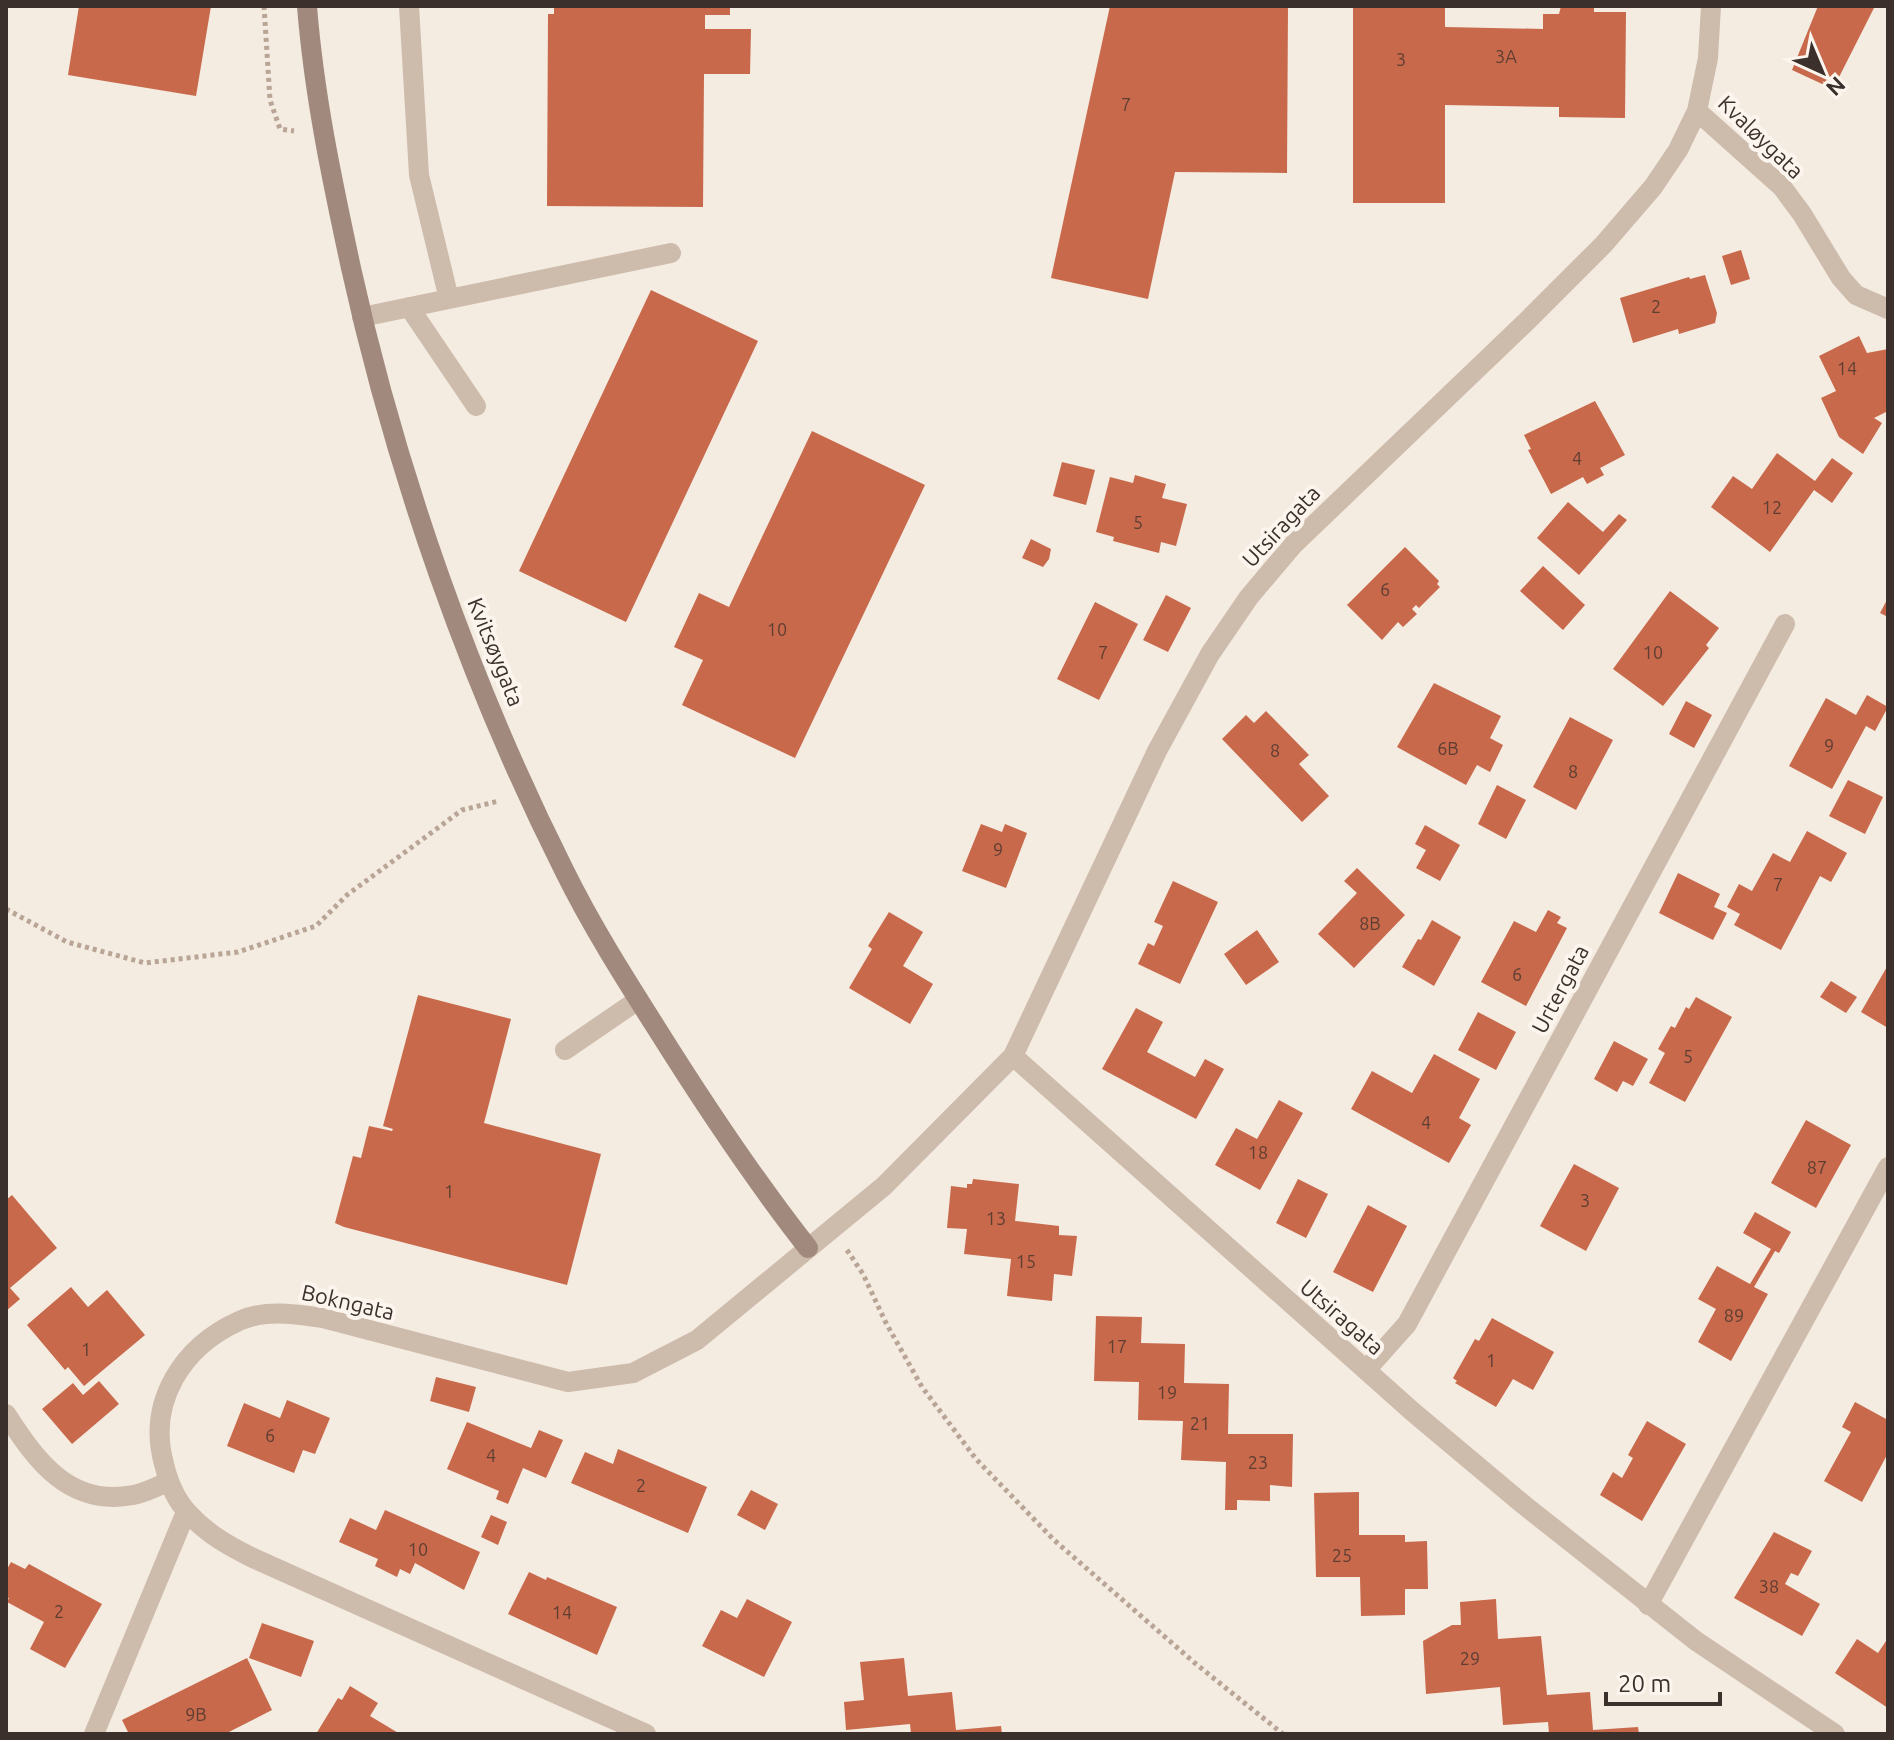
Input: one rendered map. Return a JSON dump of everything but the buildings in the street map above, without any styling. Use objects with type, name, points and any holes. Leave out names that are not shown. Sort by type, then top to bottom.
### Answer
[{"type":"street","name":"Kvitsøygata","points":[[307,6],[322,135],[362,317],[398,451],[462,634],[564,872],[638,1000],[763,1192],[808,1248]]},
{"type":"street","points":[[409,6],[419,175],[449,299]]},
{"type":"street","name":"Kvaløygata","points":[[1711,6],[1708,58],[1697,111],[1782,187],[1841,278],[1856,295],[1888,309]]},
{"type":"street","name":"Utsiragata","points":[[808,1248],[884,1186],[1013,1056],[1157,751],[1210,654],[1249,597],[1293,545],[1604,244],[1653,187],[1678,150],[1697,111]]},
{"type":"street","points":[[362,317],[671,253]]},
{"type":"street","points":[[409,307],[476,406]]},
{"type":"street","name":"Urtergata","points":[[1366,1370],[1407,1324],[1785,624]]},
{"type":"street","points":[[565,1050],[638,1000]]},
{"type":"street","name":"Utsiragata","points":[[1013,1056],[1366,1370],[1524,1505],[1696,1641],[1835,1734]]},
{"type":"street","points":[[1648,1605],[1888,1167]]},
{"type":"street","name":"Bokngata","points":[[646,1734],[253,1558],[215,1538],[186,1512],[169,1482],[159,1447],[161,1408],[177,1371],[205,1341],[241,1320],[284,1312],[323,1318],[568,1382],[633,1373],[697,1340],[808,1248]]},
{"type":"street","points":[[6,1414],[41,1464],[69,1488],[101,1497],[135,1495],[169,1482]]},
{"type":"street","points":[[94,1734],[186,1512]]},
{"type":"path","points":[[264,6],[270,100],[280,129],[322,135]]},
{"type":"path","points":[[6,909],[67,942],[145,963],[238,952],[316,926],[347,895],[462,810],[528,794]]},
{"type":"path","points":[[832,1229],[863,1274],[922,1387],[976,1459],[1054,1540],[1196,1664],[1283,1734]]}]
